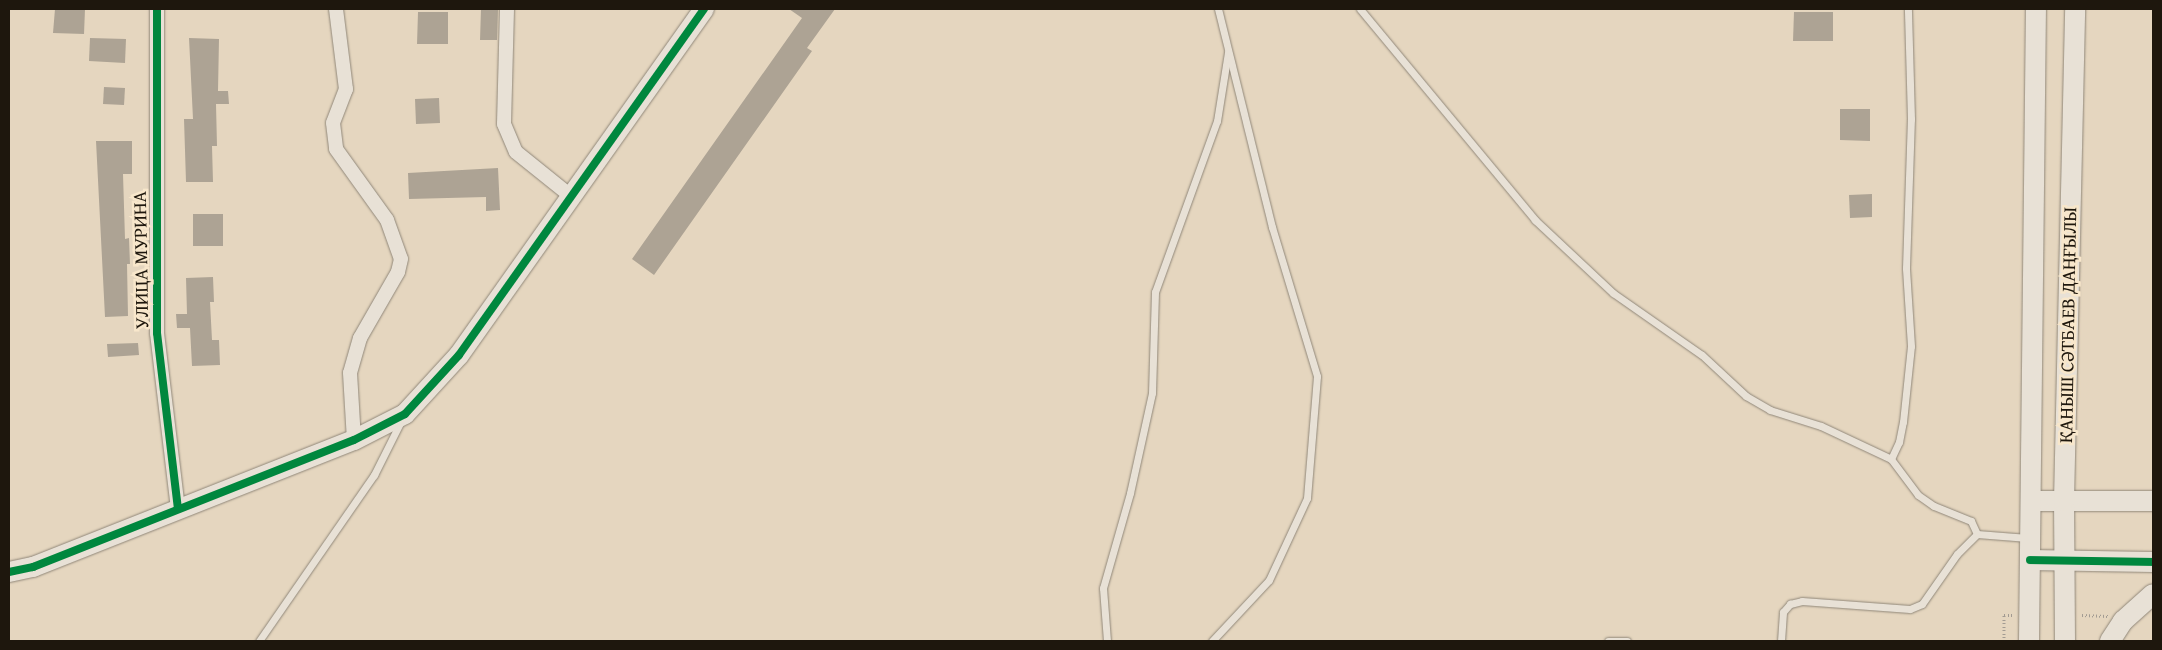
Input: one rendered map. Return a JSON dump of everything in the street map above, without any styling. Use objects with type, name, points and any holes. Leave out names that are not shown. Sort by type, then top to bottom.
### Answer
[{"type":"main road","points":[[9,572],[33,566],[354,440],[405,414],[459,355],[704,9]]},
{"type":"main road","name":"ҚАНЫШ СӘТБАЕВ ДАҢҒЫЛЫ","points":[[2029,641],[2036,9]]},
{"type":"main road","name":"ҚАНЫШ СӘТБАЕВ ДАҢҒЫЛЫ","points":[[2065,641],[2064,500],[2075,9]]},
{"type":"main road","points":[[2031,501],[2153,501]]},
{"type":"main road","points":[[2030,560],[2153,562]]},
{"type":"main road","points":[[2110,641],[2123,621],[2153,594]]},
{"type":"street","name":"УЛИЦА МУРИНА","points":[[157,9],[157,333],[178,509]]},
{"type":"street","points":[[336,9],[346,89],[333,123],[336,149],[387,220],[401,259],[398,272],[360,338],[350,372],[354,440]]},
{"type":"street","points":[[507,9],[504,124],[516,152],[572,197]]},
{"type":"lane","points":[[1212,641],[1269,580],[1307,498],[1317,376],[1272,227],[1218,9]]},
{"type":"lane","points":[[1360,9],[1535,220],[1613,293],[1702,355],[1746,396],[1770,410],[1822,426],[1891,459],[1918,495],[1934,506],[1971,521],[1976,534]]},
{"type":"lane","points":[[1891,459],[1899,442],[1903,422],[1911,346],[1906,268],[1911,119],[1908,9]]},
{"type":"lane","points":[[1107,641],[1103,588],[1130,493],[1152,393],[1155,292],[1217,121],[1228,49]]},
{"type":"lane","points":[[259,641],[374,475],[405,414]]},
{"type":"lane","points":[[1976,534],[2030,538]]},
{"type":"lane","points":[[1781,641],[1782,612],[1796,603],[1910,609],[1922,604],[1958,554],[1976,534]]},
{"type":"lane","points":[[1608,641],[1627,641]]},
{"type":"path","points":[[2004,615],[2004,641]]},
{"type":"building","points":[[55,9],[85,9],[84,34],[53,33]]},
{"type":"building","points":[[481,9],[498,9],[497,40],[480,40]]},
{"type":"building","points":[[789,9],[835,9],[807,48],[812,51],[654,275],[632,259],[802,18]]},
{"type":"building","points":[[418,12],[448,12],[448,44],[417,44]]},
{"type":"building","points":[[1794,12],[1833,12],[1833,41],[1793,41]]},
{"type":"building","points":[[90,38],[126,39],[125,63],[89,61]]},
{"type":"building","points":[[189,38],[219,39],[218,91],[228,91],[229,104],[216,104],[217,146],[212,146],[213,182],[186,182],[184,119],[193,119]]},
{"type":"building","points":[[104,87],[125,88],[124,105],[103,104]]},
{"type":"building","points":[[439,98],[440,123],[416,124],[415,99]]},
{"type":"building","points":[[1840,109],[1870,109],[1870,141],[1840,140]]},
{"type":"building","points":[[96,141],[132,141],[132,174],[123,174],[125,239],[129,238],[130,264],[127,264],[128,316],[105,317]]},
{"type":"building","points":[[498,168],[500,210],[486,211],[486,197],[409,199],[408,173]]},
{"type":"building","points":[[1872,194],[1872,217],[1850,218],[1849,195]]},
{"type":"building","points":[[193,214],[223,214],[223,246],[193,246]]},
{"type":"building","points":[[213,277],[214,302],[210,302],[212,340],[219,340],[220,365],[192,366],[190,328],[177,328],[176,314],[187,314],[186,278]]},
{"type":"building","points":[[138,343],[139,355],[108,357],[107,344]]},
{"type":"cycle path","points":[[157,9],[157,333],[178,509]]},
{"type":"cycle path","points":[[9,572],[33,567],[354,440],[405,414],[459,355],[704,9]]},
{"type":"cycle path","points":[[2030,560],[2153,562]]}]
